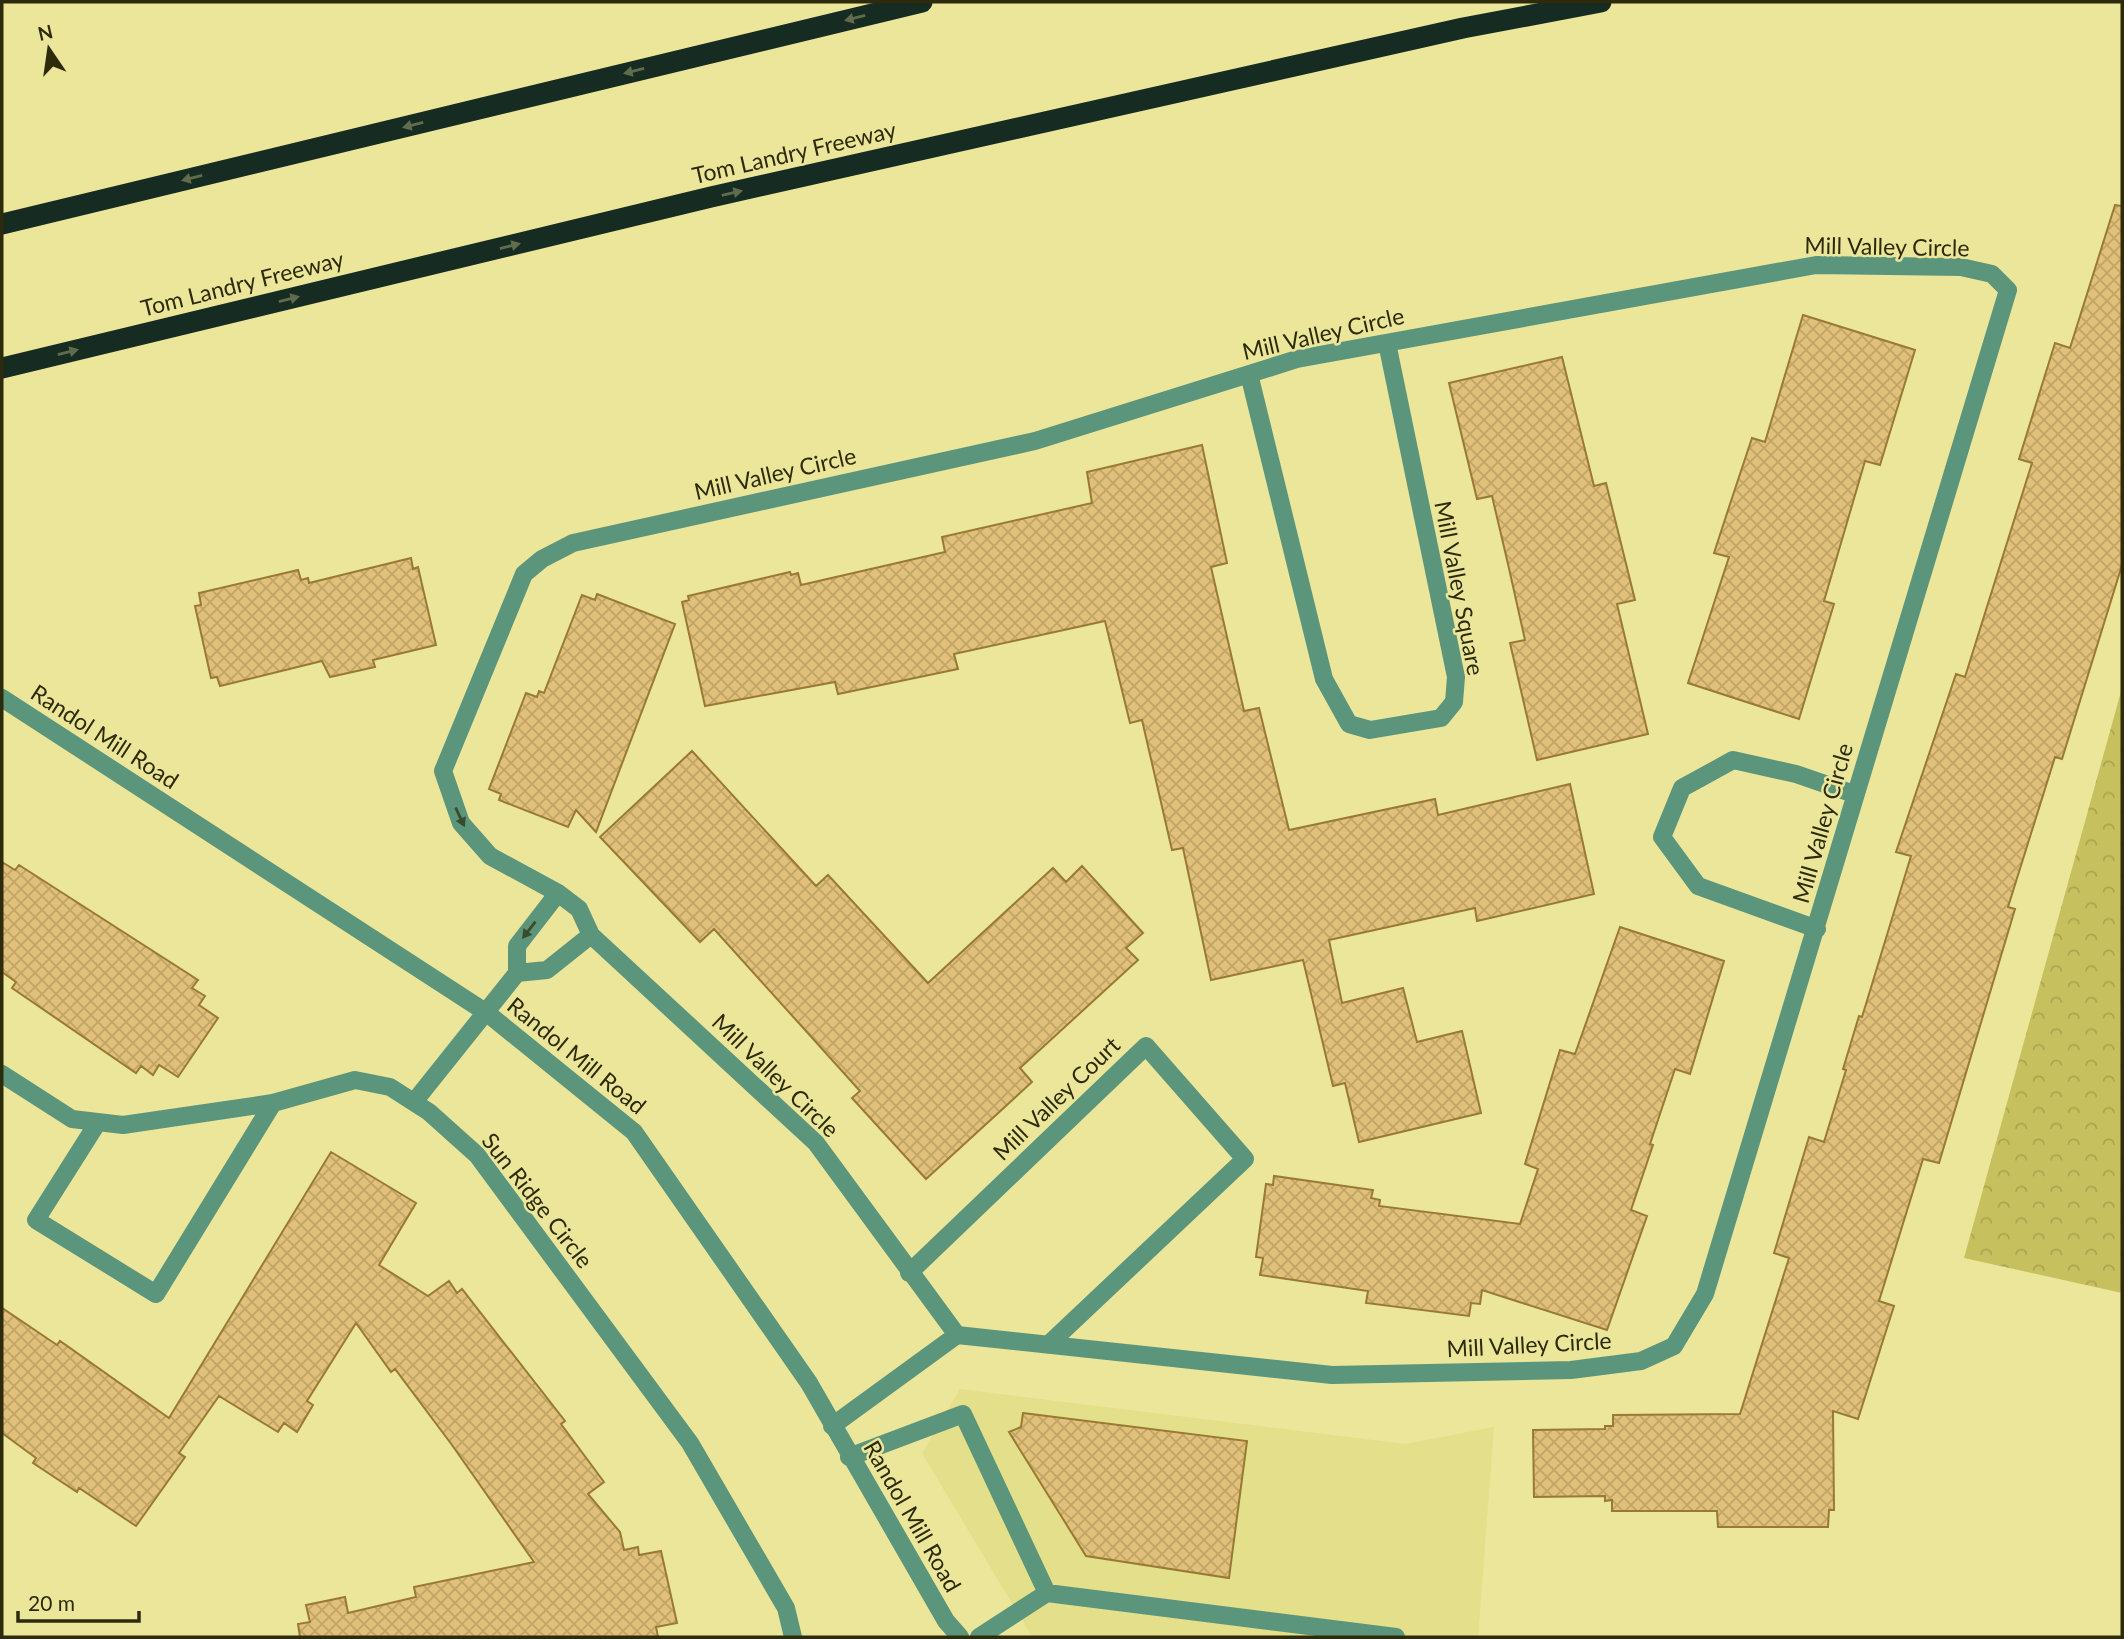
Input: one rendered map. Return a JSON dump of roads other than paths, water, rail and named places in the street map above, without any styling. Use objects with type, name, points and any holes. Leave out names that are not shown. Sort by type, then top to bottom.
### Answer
[{"type":"highway","points":[[2,224],[922,2]]},
{"type":"highway","name":"Tom Landry Freeway","points":[[2,368],[711,197],[1463,29],[1601,2]]},
{"type":"street","name":"Mill Valley Circle","points":[[1816,265],[1961,267],[1992,274],[2008,290],[1705,1294],[1674,1346],[1641,1361],[1571,1370],[1332,1375],[957,1335],[816,1143],[591,934],[579,909],[558,893],[490,856],[461,823],[443,771],[524,574],[542,559],[573,543],[1035,441],[1297,359],[1387,342],[1816,265]]},
{"type":"street","name":"Mill Valley Square","points":[[1249,374],[1324,679],[1349,724],[1370,730],[1441,718],[1454,702],[1456,677],[1387,342]]},
{"type":"street","name":"Randol Mill Road","points":[[2,698],[487,1013],[634,1132],[809,1383],[946,1629],[960,1637]]},
{"type":"street","points":[[1817,929],[1698,886],[1662,837],[1682,788],[1733,760],[1796,774],[1854,794]]},
{"type":"street","points":[[414,1102],[437,1069],[487,1013],[517,973],[517,946],[558,893]]},
{"type":"street","points":[[517,973],[547,970],[591,934]]},
{"type":"street","name":"Mill Valley Court","points":[[909,1273],[1146,1045],[1245,1159],[1049,1344]]},
{"type":"street","name":"Sun Ridge Circle","points":[[2,1074],[72,1119],[123,1125],[273,1103],[355,1080],[390,1087],[429,1112],[477,1155],[690,1443],[786,1608],[793,1637]]},
{"type":"street","points":[[98,1122],[36,1220],[156,1294],[273,1103]]},
{"type":"street","points":[[832,1426],[957,1335]]},
{"type":"street","points":[[849,1457],[963,1414],[1047,1593]]},
{"type":"street","points":[[979,1637],[1047,1593],[1396,1637]]}]
